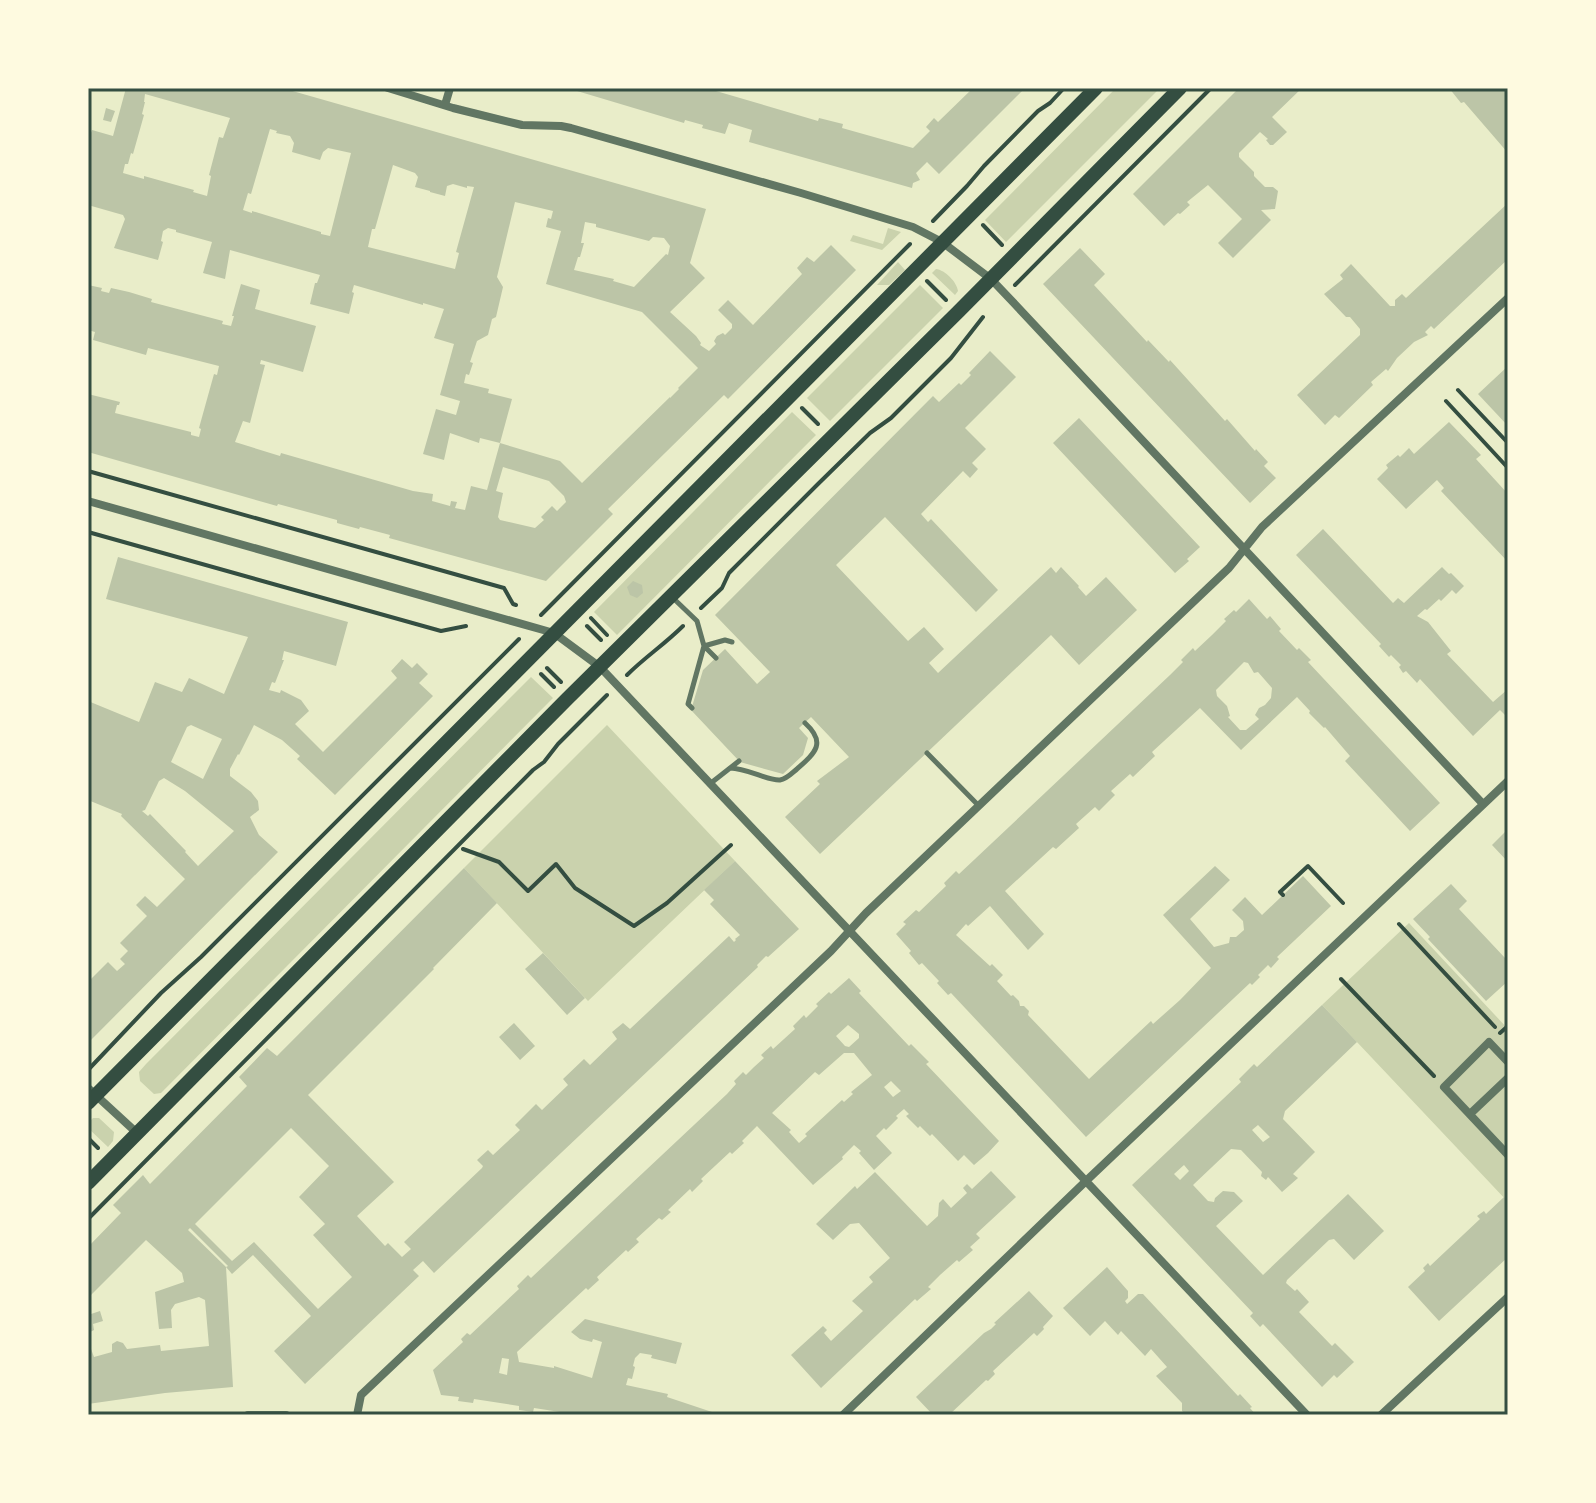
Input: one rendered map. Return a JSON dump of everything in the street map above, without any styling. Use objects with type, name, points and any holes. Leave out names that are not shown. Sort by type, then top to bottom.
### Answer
[{"type":"main road","points":[[91,1095],[1096,88]]},
{"type":"main road","points":[[88,1183],[1180,88]]},
{"type":"street","points":[[388,88],[522,125],[561,126],[640,147],[913,227],[942,242],[991,279],[1483,804]]},
{"type":"street","points":[[445,105],[450,88]]},
{"type":"street","points":[[357,1415],[361,1395],[831,951],[1229,568],[1262,527],[1508,298]]},
{"type":"street","points":[[88,501],[554,633],[600,667],[1307,1415]]},
{"type":"street","points":[[843,1415],[1508,781]]},
{"type":"street","points":[[1508,1062],[1489,1042],[1444,1087],[1508,1155]]},
{"type":"street","points":[[1470,1114],[1508,1078]]},
{"type":"street","points":[[91,1095],[137,1133]]},
{"type":"street","points":[[1381,1415],[1508,1297]]},
{"type":"street","points":[[248,1415],[286,1415]]},
{"type":"lane","points":[[671,596],[697,621],[704,646],[698,679],[688,704],[692,708]]},
{"type":"lane","points":[[704,646],[725,640],[732,642]]},
{"type":"lane","points":[[704,646],[716,658]]},
{"type":"lane","points":[[730,768],[780,780],[788,777],[813,754],[818,742],[805,723]]},
{"type":"lane","points":[[927,753],[979,806]]},
{"type":"lane","points":[[711,783],[739,761]]},
{"type":"path","points":[[936,218],[1064,88]]},
{"type":"path","points":[[1031,270],[1211,88]]},
{"type":"path","points":[[981,223],[1002,245]]},
{"type":"path","points":[[572,584],[910,244]]},
{"type":"path","points":[[925,279],[948,302]]},
{"type":"path","points":[[640,662],[665,644],[722,588],[729,573],[806,495],[870,433],[891,418],[951,358],[983,316]]},
{"type":"path","points":[[1458,390],[1508,443]]},
{"type":"path","points":[[1446,401],[1508,468]]},
{"type":"path","points":[[799,405],[822,429]]},
{"type":"path","points":[[88,471],[504,588],[513,604],[522,606]]},
{"type":"path","points":[[88,532],[441,631],[477,624]]},
{"type":"path","points":[[590,617],[612,640]]},
{"type":"path","points":[[585,624],[606,646]]},
{"type":"path","points":[[88,1070],[151,1003],[500,657]]},
{"type":"path","points":[[542,664],[564,685]]},
{"type":"path","points":[[537,671],[559,692]]},
{"type":"path","points":[[88,1219],[544,762],[591,711]]},
{"type":"path","points":[[463,849],[499,862],[528,891],[556,864],[575,888],[634,926],[667,903],[731,845]]},
{"type":"path","points":[[1283,895],[1280,892],[1308,866],[1343,903]]},
{"type":"path","points":[[1399,924],[1508,1040]]},
{"type":"path","points":[[1341,979],[1444,1087]]},
{"type":"path","points":[[88,1138],[102,1152]]},
{"type":"green space","points":[[1116,88],[1160,88],[1006,242],[985,220]]},
{"type":"green space","points":[[888,228],[901,232],[882,250],[850,241],[853,235],[883,244]]},
{"type":"green space","points":[[898,262],[905,270],[889,285],[877,285]]},
{"type":"green space","points":[[936,269],[953,280],[958,291],[955,295],[932,273]]},
{"type":"green space","points":[[920,285],[943,308],[830,421],[807,398]]},
{"type":"green space","points":[[792,412],[816,435],[617,635],[594,612]]},
{"type":"green space","points":[[531,677],[553,698],[161,1093],[154,1094],[140,1081],[139,1072],[146,1064]]},
{"type":"green space","points":[[607,725],[735,861],[588,1001],[464,868]]},
{"type":"green space","points":[[1409,923],[1508,1029],[1508,1202],[1322,1005]]},
{"type":"green space","points":[[93,1118],[99,1118],[114,1132],[113,1141],[108,1147],[88,1128]]},
{"type":"building","points":[[126,88],[282,88],[706,209],[690,263],[705,278],[670,312],[709,351],[716,344],[717,336],[725,335],[732,328],[732,324],[718,310],[728,300],[753,325],[802,274],[797,268],[807,257],[814,262],[831,245],[856,270],[728,399],[724,395],[608,509],[613,514],[546,581],[88,452],[88,394],[120,402],[115,413],[191,432],[191,435],[199,437],[214,374],[217,375],[219,366],[148,348],[146,355],[93,340],[95,332],[88,330],[88,285],[109,293],[111,288],[129,292],[152,299],[151,302],[223,321],[222,324],[231,326],[241,284],[260,290],[255,309],[316,326],[303,372],[261,360],[260,364],[265,365],[250,423],[243,421],[235,442],[433,494],[432,501],[450,506],[451,501],[457,502],[455,508],[465,510],[471,486],[487,490],[500,443],[480,438],[479,443],[450,433],[444,460],[423,454],[436,409],[456,415],[460,401],[440,395],[454,344],[434,338],[444,309],[354,285],[349,314],[310,304],[320,275],[230,250],[225,279],[203,273],[212,242],[168,228],[163,231],[158,260],[114,248],[125,219],[123,215],[88,205],[88,141],[92,130],[113,136]],"holes":[[[145,94],[230,118],[223,138],[219,137],[207,196],[144,176],[144,179],[123,173],[125,164],[133,154],[144,115]],[[270,129],[290,136],[294,143],[292,152],[320,160],[328,148],[351,153],[330,236],[243,210],[248,193],[251,194]],[[393,165],[415,173],[418,177],[415,187],[430,192],[445,196],[447,186],[453,184],[474,187],[456,252],[459,253],[455,269],[368,247],[372,229],[375,229]],[[515,202],[553,211],[546,227],[561,231],[546,284],[642,312],[698,368],[582,483],[560,461],[500,443],[512,399],[464,383],[473,363],[470,362],[477,341],[488,335],[492,319],[496,317],[503,287],[497,277]],[[585,222],[649,241],[653,237],[664,238],[670,246],[668,255],[634,287],[574,270],[584,243],[581,243]],[[503,467],[549,481],[566,502],[557,511],[552,506],[535,528],[500,520],[503,493],[496,491]]]},
{"type":"building","points":[[567,88],[720,88],[716,91],[818,121],[819,118],[843,124],[842,128],[913,148],[930,131],[926,127],[934,118],[938,122],[973,88],[1025,88],[939,174],[927,162],[916,173],[920,180],[913,183],[912,188],[749,142],[752,130],[729,123],[725,134],[702,128],[703,125],[685,120],[684,123]]},
{"type":"building","points":[[1239,88],[1302,88],[1272,117],[1287,132],[1270,145],[1260,132],[1239,153],[1239,157],[1265,187],[1278,191],[1275,209],[1261,210],[1271,220],[1233,258],[1218,243],[1242,219],[1208,185],[1164,226],[1133,194]]},
{"type":"building","points":[[1449,88],[1508,90],[1508,153],[1464,102],[1461,103]]},
{"type":"building","points":[[106,108],[115,111],[111,122],[103,120]]},
{"type":"building","points":[[1508,203],[1508,259],[1434,329],[1431,326],[1425,332],[1428,335],[1414,342],[1388,371],[1386,369],[1371,382],[1373,385],[1339,418],[1335,415],[1325,425],[1297,395],[1360,335],[1360,329],[1324,294],[1343,279],[1340,275],[1351,264],[1390,306],[1395,306],[1395,300],[1402,294],[1406,298]]},
{"type":"building","points":[[1080,248],[1105,274],[1094,285],[1268,462],[1264,466],[1276,478],[1250,503],[1043,284]]},
{"type":"building","points":[[990,351],[1016,377],[965,428],[986,449],[972,463],[978,469],[970,478],[963,471],[921,514],[928,522],[931,519],[998,590],[976,612],[885,517],[836,565],[908,641],[924,627],[944,649],[929,663],[938,673],[1051,567],[1056,573],[1061,567],[1086,596],[1106,577],[1137,610],[1079,665],[1051,635],[820,854],[785,817],[820,784],[817,781],[849,757],[811,717],[799,728],[808,738],[803,755],[783,774],[740,762],[691,710],[703,670],[725,649],[757,684],[770,672],[715,615],[933,396],[939,402],[959,383],[961,385]]},
{"type":"building","points":[[1508,366],[1508,426],[1478,394]]},
{"type":"building","points":[[1079,418],[1200,547],[1175,573],[1053,443]]},
{"type":"building","points":[[1449,422],[1481,455],[1476,459],[1508,494],[1508,562],[1441,491],[1444,488],[1437,480],[1406,509],[1377,479],[1388,468],[1386,465],[1398,455],[1400,457],[1409,448],[1414,454]]},
{"type":"building","points":[[1323,529],[1393,603],[1398,598],[1404,603],[1442,567],[1464,586],[1456,594],[1452,590],[1417,616],[1428,622],[1451,651],[1447,654],[1493,702],[1508,689],[1508,718],[1500,710],[1473,736],[1420,679],[1417,683],[1406,671],[1403,673],[1399,667],[1401,665],[1391,655],[1389,657],[1379,646],[1381,644],[1296,555]]},
{"type":"building","points":[[118,557],[348,622],[336,666],[284,651],[284,660],[269,690],[280,693],[281,690],[301,700],[309,711],[295,724],[323,752],[397,678],[391,671],[402,659],[412,668],[417,663],[428,674],[419,683],[433,696],[335,795],[282,740],[254,725],[230,769],[230,776],[258,801],[259,810],[250,817],[259,835],[278,852],[88,1043],[88,982],[108,962],[117,971],[125,964],[120,959],[128,951],[120,943],[147,916],[136,905],[145,896],[157,907],[185,879],[122,814],[88,800],[88,701],[139,722],[155,682],[182,692],[189,678],[224,694],[248,637],[106,599]],"holes":[[[191,725],[222,739],[203,779],[171,762],[187,727]],[[164,778],[234,831],[198,866],[150,814],[148,816],[142,811],[159,781]]]},
{"type":"building","points":[[633,581],[642,585],[643,593],[637,598],[630,595],[627,587]]},
{"type":"building","points":[[1249,599],[1267,619],[1270,616],[1281,629],[1279,631],[1311,660],[1308,662],[1440,803],[1410,831],[1345,761],[1350,756],[1297,697],[1241,750],[1200,708],[1152,752],[1155,756],[1133,777],[1130,774],[1111,791],[1115,795],[1099,811],[1095,807],[1076,824],[1079,828],[1005,891],[1044,934],[1028,950],[990,906],[968,926],[966,924],[956,935],[1003,975],[997,981],[1019,1001],[1020,1006],[1029,1011],[1028,1015],[1089,1079],[1151,1021],[1153,1024],[1180,1000],[1211,968],[1163,915],[1215,866],[1230,880],[1190,919],[1214,947],[1229,943],[1230,937],[1236,937],[1244,930],[1243,921],[1232,910],[1245,897],[1262,915],[1303,876],[1331,906],[1277,957],[1279,959],[1271,968],[1268,965],[1252,985],[1250,983],[1086,1137],[951,993],[948,995],[922,963],[919,965],[896,934],[906,924],[903,922],[916,910],[919,912],[946,886],[944,883],[956,871],[959,874],[1170,675],[1193,648],[1195,651],[1226,621],[1224,619],[1234,610],[1236,612]],"holes":[[[1244,662],[1254,673],[1258,672],[1272,688],[1271,698],[1259,708],[1255,715],[1259,719],[1246,730],[1240,730],[1228,717],[1227,706],[1217,696],[1216,690]]]},
{"type":"building","points":[[1508,829],[1508,862],[1492,845]]},
{"type":"building","points":[[735,861],[799,929],[766,956],[758,967],[434,1273],[423,1261],[413,1270],[419,1276],[305,1384],[274,1351],[311,1316],[253,1255],[232,1274],[226,1267],[233,1387],[88,1404],[88,1341],[94,1357],[112,1352],[112,1344],[117,1341],[127,1349],[160,1345],[161,1351],[209,1346],[205,1300],[199,1297],[175,1304],[171,1310],[172,1328],[159,1329],[155,1292],[184,1282],[182,1273],[146,1240],[88,1298],[88,1247],[121,1213],[113,1205],[143,1175],[150,1184],[247,1086],[239,1077],[267,1048],[277,1056],[464,868],[497,903],[308,1095],[394,1182],[357,1216],[385,1246],[388,1243],[402,1257],[411,1249],[404,1242],[482,1168],[477,1160],[488,1150],[493,1155],[520,1130],[515,1125],[536,1104],[542,1110],[568,1085],[563,1079],[584,1059],[590,1065],[617,1039],[612,1032],[623,1023],[630,1029],[729,936],[734,942],[736,940],[740,935],[710,904],[714,900],[704,890]],"holes":[[[291,1128],[329,1166],[299,1197],[325,1224],[313,1235],[352,1277],[318,1309],[254,1242],[232,1261],[195,1224]],[[190,1228],[228,1266],[226,1267],[188,1230]]]},
{"type":"building","points":[[1451,884],[1467,901],[1459,909],[1506,959],[1508,957],[1508,981],[1486,1001],[1413,919]]},
{"type":"building","points":[[543,953],[585,998],[567,1015],[525,969]]},
{"type":"building","points":[[849,978],[861,991],[859,993],[909,1046],[911,1044],[929,1062],[926,1064],[999,1141],[988,1153],[974,1165],[964,1155],[958,1161],[932,1134],[930,1136],[920,1126],[918,1128],[906,1116],[909,1114],[904,1109],[886,1130],[884,1128],[876,1136],[892,1153],[874,1170],[854,1145],[813,1185],[757,1126],[742,1141],[744,1143],[732,1154],[730,1152],[701,1179],[703,1181],[692,1192],[690,1189],[668,1210],[671,1212],[662,1220],[659,1218],[636,1239],[639,1242],[597,1277],[599,1280],[588,1290],[586,1288],[517,1352],[519,1362],[554,1366],[592,1378],[602,1342],[580,1339],[571,1332],[585,1319],[682,1343],[676,1364],[640,1353],[635,1358],[632,1379],[628,1378],[626,1385],[668,1394],[667,1397],[721,1415],[560,1415],[560,1412],[534,1408],[533,1412],[519,1410],[519,1406],[474,1399],[473,1403],[458,1401],[459,1397],[441,1395],[433,1370],[463,1342],[461,1339],[467,1333],[470,1335],[519,1289],[517,1286],[528,1275],[531,1278],[727,1094],[743,1072],[746,1075],[764,1058],[761,1055],[771,1046],[773,1049],[795,1029],[793,1026],[804,1015],[806,1018],[818,1006],[816,1004],[829,992],[831,994]],"holes":[[[848,1025],[859,1034],[859,1038],[849,1047],[836,1036]],[[844,1053],[854,1053],[872,1075],[805,1134],[807,1136],[799,1143],[789,1132],[791,1130],[772,1113],[815,1072],[819,1075]],[[891,1081],[901,1091],[893,1097],[884,1087]],[[502,1358],[509,1359],[507,1375],[499,1373]]]},
{"type":"building","points":[[1322,1005],[1357,1042],[1285,1111],[1283,1119],[1315,1152],[1293,1174],[1298,1178],[1282,1192],[1268,1177],[1266,1180],[1261,1176],[1262,1172],[1241,1150],[1231,1149],[1193,1185],[1208,1201],[1214,1202],[1223,1191],[1234,1192],[1243,1201],[1216,1226],[1263,1275],[1348,1194],[1384,1231],[1354,1260],[1334,1239],[1329,1240],[1287,1280],[1286,1283],[1309,1302],[1299,1312],[1332,1346],[1335,1343],[1354,1362],[1322,1387],[1263,1324],[1260,1327],[1250,1316],[1253,1313],[1132,1185],[1241,1082],[1239,1079],[1254,1064],[1257,1067]],"holes":[[[1258,1125],[1270,1137],[1263,1142],[1252,1130]],[[1184,1165],[1189,1171],[1180,1180],[1174,1174]]]},
{"type":"building","points":[[514,1023],[535,1046],[520,1060],[499,1037]]},
{"type":"building","points":[[991,1171],[1016,1197],[976,1234],[980,1238],[970,1247],[973,1250],[940,1275],[928,1287],[931,1289],[917,1301],[915,1299],[821,1388],[791,1355],[823,1326],[827,1330],[824,1333],[831,1341],[863,1311],[852,1301],[873,1282],[869,1277],[890,1258],[859,1223],[850,1224],[833,1240],[816,1224],[855,1186],[857,1189],[875,1172],[927,1226],[938,1216],[939,1203],[943,1199],[951,1208],[967,1193],[963,1188],[967,1184],[972,1189]]},
{"type":"building","points":[[1504,1197],[1508,1201],[1508,1257],[1439,1321],[1408,1287],[1425,1271],[1423,1268],[1428,1263],[1430,1266],[1480,1219],[1477,1216],[1484,1211],[1486,1214]]},
{"type":"building","points":[[1107,1267],[1128,1291],[1127,1304],[1138,1294],[1143,1294],[1238,1396],[1240,1394],[1256,1415],[1186,1415],[1182,1411],[1182,1403],[1156,1376],[1167,1367],[1151,1349],[1145,1356],[1121,1331],[1118,1335],[1105,1321],[1090,1336],[1063,1308]]},
{"type":"building","points":[[1029,1291],[1053,1316],[1044,1329],[1037,1336],[1034,1333],[993,1371],[995,1374],[988,1381],[949,1415],[933,1415],[916,1397]]},
{"type":"building","points":[[100,1311],[103,1321],[93,1324],[94,1330],[88,1333],[88,1315]]}]
